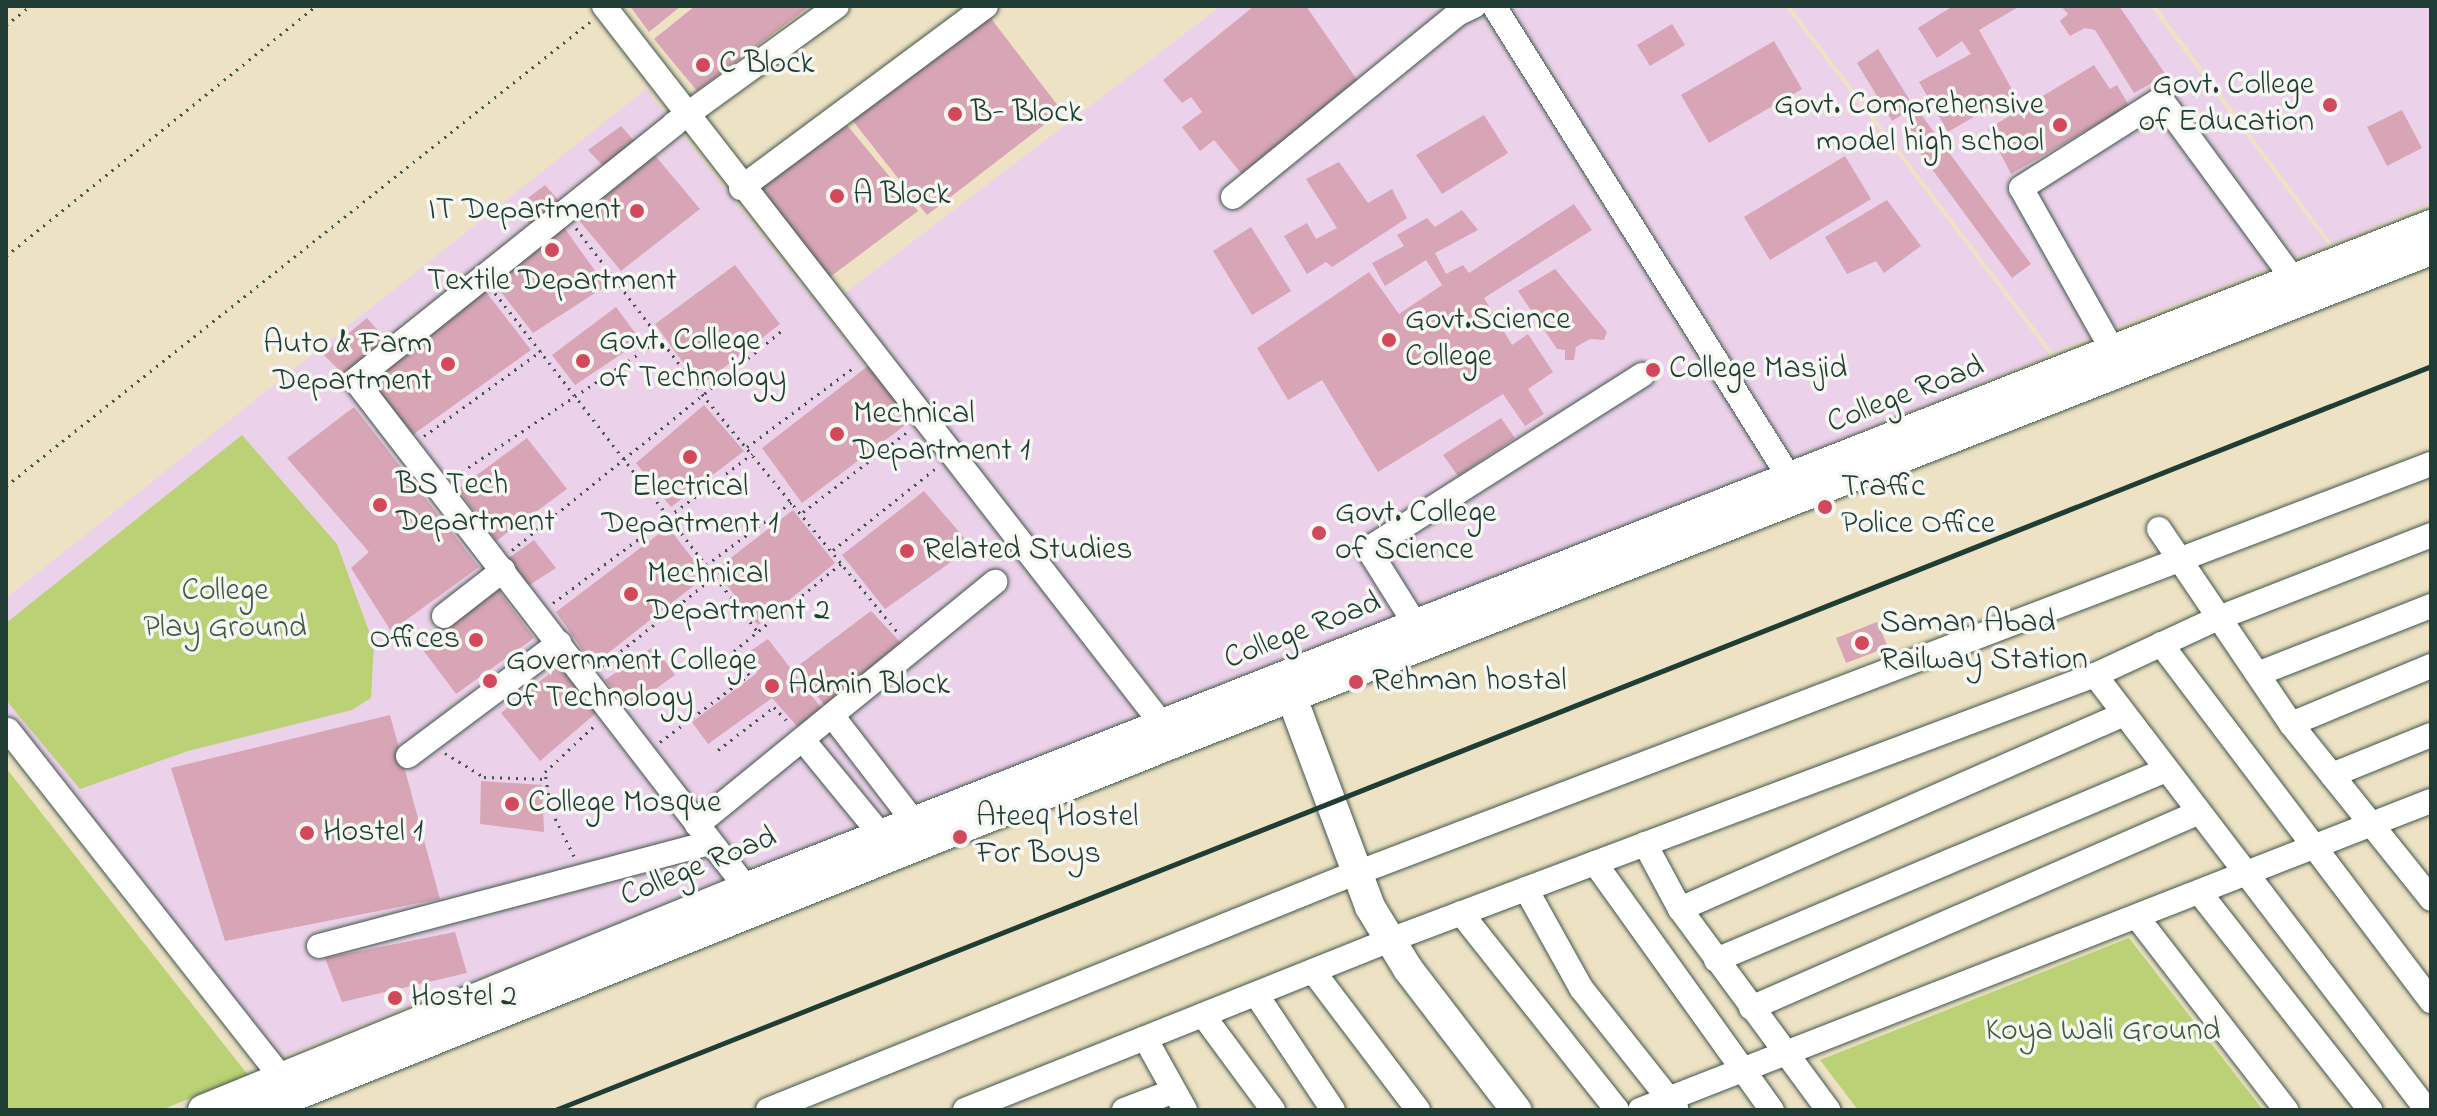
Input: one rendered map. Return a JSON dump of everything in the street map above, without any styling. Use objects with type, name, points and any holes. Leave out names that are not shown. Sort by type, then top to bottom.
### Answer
[{"type":"main road","name":"College Road","points":[[259,1110],[754,898],[881,835],[1791,480],[2431,225]]},
{"type":"main road","name":"College Road","points":[[203,1110],[754,898],[1286,700],[2431,250]]},
{"type":"main road","points":[[1286,700],[1351,875],[1384,942],[1434,1031],[1500,1110]]},
{"type":"main road","points":[[1384,942],[1516,1110]]},
{"type":"street","points":[[754,898],[355,380],[686,115],[837,6]]},
{"type":"street","points":[[741,188],[986,6]]},
{"type":"street","points":[[1233,197],[1474,6]]},
{"type":"street","points":[[1494,6],[1791,480]]},
{"type":"street","points":[[597,14],[686,115],[1162,724]]},
{"type":"street","points":[[2113,351],[2021,188],[2161,99],[2293,279]]},
{"type":"street","points":[[1417,627],[1368,549],[1642,375]]},
{"type":"street","points":[[768,1110],[1351,875],[2431,464]]},
{"type":"street","points":[[2159,529],[2177,562],[2216,619],[2260,673],[2291,724],[2431,899]]},
{"type":"street","points":[[965,1110],[1384,942],[2095,675],[2216,619],[2431,535]]},
{"type":"street","points":[[444,616],[500,566]]},
{"type":"street","points":[[319,946],[584,876],[704,834],[803,740],[834,718],[995,582]]},
{"type":"street","points":[[2260,673],[2431,606]]},
{"type":"street","points":[[417,749],[559,643]]},
{"type":"street","points":[[2161,644],[2312,848],[2431,1001]]},
{"type":"street","points":[[2291,724],[2431,666]]},
{"type":"street","points":[[2095,675],[2244,875],[2427,1110]]},
{"type":"street","points":[[1680,909],[2124,714]]},
{"type":"street","points":[[834,718],[915,823]]},
{"type":"street","points":[[8,730],[282,1078]]},
{"type":"street","points":[[2332,775],[2431,735]]},
{"type":"street","points":[[803,740],[881,835]]},
{"type":"street","points":[[1716,960],[2166,770]]},
{"type":"street","points":[[1640,1110],[1673,1104],[1742,1070],[2431,801]]},
{"type":"street","points":[[1751,1008],[2197,813]]},
{"type":"street","points":[[1645,844],[1680,909],[1828,1110]]},
{"type":"street","points":[[1595,863],[1772,1110]]},
{"type":"street","points":[[1526,889],[1581,988],[1673,1104]]},
{"type":"street","points":[[2200,893],[2370,1110]]},
{"type":"street","points":[[1461,913],[1617,1110]]},
{"type":"street","points":[[2137,917],[2286,1110]]},
{"type":"street","points":[[1313,971],[1418,1110]]},
{"type":"street","points":[[1256,994],[1333,1110]]},
{"type":"street","points":[[1203,1015],[1273,1110]]},
{"type":"street","points":[[1124,1110],[1180,1100],[1145,1038]]},
{"type":"path","points":[[6,25],[30,6]]},
{"type":"path","points":[[6,256],[316,6]]},
{"type":"path","points":[[6,486],[597,14]]},
{"type":"path","points":[[564,212],[702,394],[803,512],[913,651]]},
{"type":"path","points":[[483,277],[758,632]]},
{"type":"path","points":[[500,566],[702,394],[784,329]]},
{"type":"path","points":[[438,487],[661,339]]},
{"type":"path","points":[[408,448],[541,351]]},
{"type":"path","points":[[747,447],[853,368]]},
{"type":"path","points":[[803,512],[909,431]]},
{"type":"path","points":[[537,615],[670,519],[753,453]]},
{"type":"path","points":[[833,550],[935,469]]},
{"type":"path","points":[[706,565],[793,501]]},
{"type":"path","points":[[644,754],[749,675],[734,651],[843,563]]},
{"type":"path","points":[[587,679],[715,576]]},
{"type":"path","points":[[718,750],[774,707],[803,740]]},
{"type":"path","points":[[584,876],[551,810],[545,772],[611,710]]},
{"type":"path","points":[[417,749],[484,777],[546,779]]},
{"type":"shaded area","name":"Govt. College of Science","points":[[1221,6],[1785,6],[2050,355],[1170,711],[840,297]]},
{"type":"shaded area","name":"Govt. Comprehensive model high school","points":[[1790,6],[2150,6],[2328,245],[2053,352]]},
{"type":"shaded area","name":"Govt. College of Education","points":[[2156,6],[2431,6],[2431,203],[2332,244]]},
{"type":"shaded area","name":"Govt. College of Technology","points":[[646,89],[1144,717],[276,1059],[6,734],[6,598]]},
{"type":"green space","name":"College Play Ground","points":[[242,435],[337,544],[374,645],[371,698],[352,710],[188,751],[80,789],[6,700],[6,623]]},
{"type":"green space","points":[[6,768],[248,1075],[161,1110],[6,1110]]},
{"type":"green space","name":"Koya Wali Ground","points":[[2129,938],[2263,1110],[1858,1110],[1820,1060]]},
{"type":"building","points":[[630,6],[681,6],[649,32]]},
{"type":"building","name":"C Block","points":[[695,6],[810,6],[697,91],[654,39]]},
{"type":"building","points":[[1254,6],[1306,6],[1360,84],[1245,178],[1214,140],[1200,151],[1182,127],[1202,112],[1191,97],[1182,103],[1163,80]]},
{"type":"building","points":[[1953,6],[2020,6],[1979,30],[2014,93],[1948,132],[1919,82],[1971,54],[1962,41],[1937,58],[1918,28]]},
{"type":"building","points":[[2061,6],[2119,6],[2166,75],[2134,93],[2095,30],[2085,28],[2070,36],[2060,21],[2068,14]]},
{"type":"building","name":"B- Block","points":[[983,8],[1062,111],[927,215],[849,116]]},
{"type":"building","points":[[1672,24],[1685,45],[1650,66],[1637,45]]},
{"type":"building","points":[[1774,41],[1802,89],[1709,143],[1681,95]]},
{"type":"building","points":[[1878,49],[1914,107],[1892,121],[1857,63]]},
{"type":"building","points":[[2094,65],[2110,89],[2117,85],[2129,106],[2011,174],[1988,129]]},
{"type":"building","points":[[2402,110],[2422,148],[2387,166],[2367,127]]},
{"type":"building","points":[[1920,113],[2031,264],[2012,278],[1901,127]]},
{"type":"building","points":[[1484,115],[1508,153],[1442,194],[1416,155]]},
{"type":"building","name":"A Block","points":[[842,119],[918,211],[826,280],[757,181]]},
{"type":"building","points":[[621,126],[636,143],[605,168],[588,150]]},
{"type":"building","name":"IT Department","points":[[653,153],[700,209],[621,271],[573,213]]},
{"type":"building","points":[[1845,156],[1871,199],[1770,260],[1744,217]]},
{"type":"building","name":"Govt.Science College","points":[[1339,162],[1368,203],[1392,189],[1407,218],[1332,267],[1326,262],[1307,274],[1284,236],[1307,223],[1316,239],[1337,228],[1306,179]]},
{"type":"building","points":[[545,185],[562,204],[531,225],[516,207]]},
{"type":"building","points":[[1887,200],[1921,246],[1884,273],[1876,261],[1847,274],[1825,237]]},
{"type":"building","name":"Govt.Science College","points":[[1574,204],[1592,230],[1484,298],[1512,345],[1528,334],[1553,372],[1528,389],[1544,414],[1525,426],[1503,394],[1378,472],[1322,380],[1288,400],[1257,348],[1369,272],[1399,314],[1442,285],[1426,260],[1385,286],[1372,263],[1404,246],[1397,235],[1427,218],[1435,227],[1462,210],[1478,230],[1435,253],[1446,274],[1463,265],[1469,273]]},
{"type":"building","name":"Textile Department","points":[[560,222],[606,286],[533,333],[490,278]]},
{"type":"building","points":[[1251,227],[1291,291],[1252,315],[1213,251]]},
{"type":"building","points":[[735,265],[780,324],[700,386],[655,324]]},
{"type":"building","name":"Govt.Science College","points":[[1555,269],[1607,332],[1604,340],[1590,339],[1576,347],[1574,360],[1565,360],[1565,350],[1557,349],[1518,291]]},
{"type":"building","name":"Auto & Farm Department","points":[[483,288],[531,350],[411,436],[366,377]]},
{"type":"building","points":[[616,307],[641,341],[575,385],[552,355]]},
{"type":"building","points":[[367,318],[387,341],[346,377],[323,354]]},
{"type":"building","name":"Mechnical Department 1","points":[[868,366],[912,420],[802,503],[762,448]]},
{"type":"building","name":"Electrical Department 1","points":[[704,405],[744,451],[671,507],[636,463]]},
{"type":"building","name":"BS Tech Department","points":[[354,407],[479,567],[391,631],[351,568],[369,552],[287,458]]},
{"type":"building","points":[[1501,418],[1515,438],[1458,476],[1443,455]]},
{"type":"building","points":[[527,438],[567,489],[496,541],[458,489]]},
{"type":"building","name":"Related Studies","points":[[924,491],[972,547],[885,609],[842,555]]},
{"type":"building","points":[[793,510],[835,563],[758,625],[715,570]]},
{"type":"building","name":"Mechnical Department 2","points":[[668,527],[706,576],[593,665],[556,612]]},
{"type":"building","points":[[534,540],[556,568],[528,586],[506,560]]},
{"type":"building","name":"Offices","points":[[495,586],[534,638],[456,694],[417,642]]},
{"type":"building","points":[[871,611],[902,644],[826,707],[795,668]]},
{"type":"building","name":"Saman Abad Railway Station","points":[[1877,622],[1888,647],[1846,663],[1836,638]]},
{"type":"building","name":"Admin Block","points":[[768,639],[828,717],[804,734],[772,698],[708,744],[692,722],[757,673],[743,656]]},
{"type":"building","points":[[654,646],[675,675],[628,709],[605,680]]},
{"type":"building","points":[[564,662],[602,708],[540,761],[501,713]]},
{"type":"building","name":"Hostel 1","points":[[390,715],[440,899],[225,941],[171,768]]},
{"type":"building","name":"College Mosque","points":[[481,781],[542,785],[544,832],[480,824]]},
{"type":"building","name":"Hostel 2","points":[[455,932],[467,973],[342,1002],[325,958]]},
{"type":"railway","points":[[555,1110],[2431,366]]},
{"type":"place","name":"C Block","points":[[703,65]]},
{"type":"place","name":"Govt. College of Education","points":[[2330,105]]},
{"type":"place","name":"B- Block","points":[[955,114]]},
{"type":"place","name":"Govt. Comprehensive model high school","points":[[2060,125]]},
{"type":"place","name":"A Block","points":[[837,196]]},
{"type":"place","name":"IT Department","points":[[637,211]]},
{"type":"place","name":"Textile Department","points":[[552,250]]},
{"type":"place","name":"Govt.Science College","points":[[1389,340]]},
{"type":"place","name":"Govt. College of Technology","points":[[583,361]]},
{"type":"place","name":"Auto & Farm Department","points":[[448,364]]},
{"type":"place","name":"College Masjid","points":[[1653,370]]},
{"type":"place","name":"Mechnical Department 1","points":[[837,434]]},
{"type":"place","name":"Electrical Department 1","points":[[690,457]]},
{"type":"place","name":"BS Tech Department","points":[[380,505]]},
{"type":"place","name":"Traffic Police Office","points":[[1825,507]]},
{"type":"place","name":"Govt. College of Science","points":[[1319,533]]},
{"type":"place","name":"Related Studies","points":[[907,551]]},
{"type":"place","name":"Mechnical Department 2","points":[[631,594]]},
{"type":"place","name":"Offices","points":[[476,640]]},
{"type":"place","name":"Saman Abad Railway Station","points":[[1862,643]]},
{"type":"place","name":"Government College of Technology","points":[[490,681]]},
{"type":"place","name":"Rehman hostal","points":[[1356,682]]},
{"type":"place","name":"Admin Block","points":[[772,686]]},
{"type":"place","name":"College Mosque","points":[[512,804]]},
{"type":"place","name":"Hostel 1","points":[[307,833]]},
{"type":"place","name":"Ateeq Hostel For Boys","points":[[960,837]]},
{"type":"place","name":"Hostel 2","points":[[395,998]]}]
